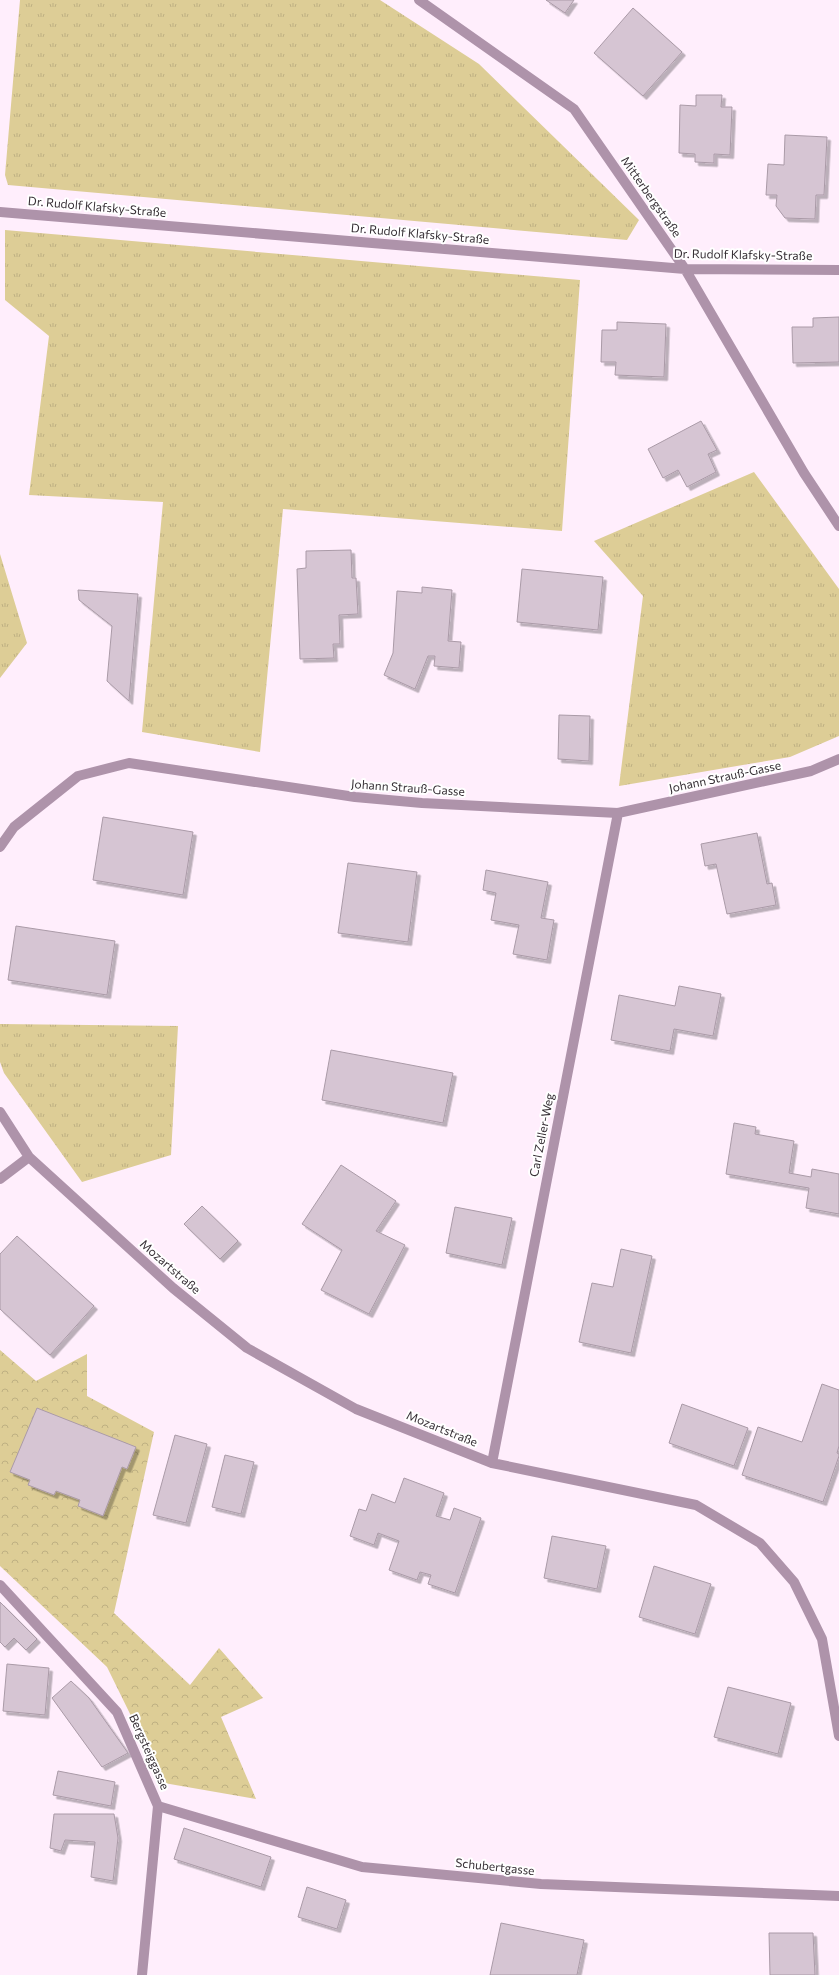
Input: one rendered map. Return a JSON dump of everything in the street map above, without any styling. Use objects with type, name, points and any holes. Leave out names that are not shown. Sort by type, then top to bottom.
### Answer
[{"type":"street","name":"Mitterbergstraße","points":[[419,0],[574,110],[686,269],[804,473],[839,526]]},
{"type":"street","name":"Dr. Rudolf Klafsky-Straße","points":[[0,212],[686,269],[839,270]]},
{"type":"street","name":"Johann Strauß-Gasse","points":[[0,846],[14,827],[78,776],[129,763],[355,797],[422,803],[618,813],[811,771],[839,759]]},
{"type":"street","name":"Carl Zeller-Weg","points":[[492,1463],[618,813]]},
{"type":"street","name":"Mozartstraße","points":[[0,1112],[29,1157],[173,1288],[247,1348],[356,1409],[492,1463],[696,1505],[760,1543],[794,1582],[822,1639],[839,1736]]},
{"type":"street","points":[[0,1179],[29,1157]]},
{"type":"street","name":"Bergsteiggasse","points":[[0,1585],[117,1712],[158,1806],[142,1975]]},
{"type":"street","name":"Schubertgasse","points":[[158,1806],[362,1867],[541,1884],[839,1896]]},
{"type":"green space","points":[[20,0],[380,0],[479,64],[639,220],[627,240],[8,185],[5,175]]},
{"type":"green space","points":[[5,230],[580,280],[562,531],[283,509],[260,752],[142,732],[163,502],[29,495],[49,336],[5,300]]},
{"type":"green space","points":[[754,472],[839,589],[839,736],[790,757],[619,786],[643,596],[594,541]]},
{"type":"green space","points":[[0,554],[27,643],[0,678]]},
{"type":"green space","points":[[0,1024],[178,1026],[171,1155],[82,1182],[4,1073],[0,1062]]},
{"type":"green space","points":[[0,1350],[36,1381],[87,1354],[87,1396],[154,1432],[114,1613],[190,1685],[219,1648],[263,1698],[221,1717],[256,1799],[164,1783],[107,1667],[0,1566]]},
{"type":"building","points":[[546,0],[574,0],[565,13]]},
{"type":"building","points":[[633,8],[682,52],[643,96],[594,53]]},
{"type":"building","points":[[696,95],[722,95],[721,107],[732,107],[730,155],[714,154],[714,163],[695,162],[695,154],[679,153],[680,105],[696,106]]},
{"type":"building","points":[[785,135],[827,137],[824,195],[816,195],[815,219],[785,218],[776,206],[777,195],[766,195],[768,164],[784,165]]},
{"type":"building","points":[[839,317],[839,362],[793,363],[792,327],[813,327],[813,318]]},
{"type":"building","points":[[617,322],[666,324],[664,377],[615,375],[616,362],[601,362],[602,330],[617,330]]},
{"type":"building","points":[[701,421],[717,450],[708,454],[716,472],[687,487],[678,470],[663,478],[648,449]]},
{"type":"building","points":[[351,550],[352,578],[356,578],[358,614],[339,615],[340,644],[333,644],[334,658],[300,659],[297,569],[306,568],[306,551]]},
{"type":"building","points":[[522,569],[603,577],[598,630],[517,622]]},
{"type":"building","points":[[422,587],[452,590],[448,641],[461,642],[459,668],[434,666],[435,656],[428,656],[415,689],[384,675],[393,653],[397,591],[422,593]]},
{"type":"building","points":[[78,590],[138,594],[129,701],[107,681],[112,626],[79,600]]},
{"type":"building","points":[[559,715],[590,716],[589,761],[558,759]]},
{"type":"building","points":[[103,817],[193,832],[183,895],[93,880]]},
{"type":"building","points":[[757,833],[767,884],[772,883],[776,905],[727,914],[716,864],[705,866],[701,844]]},
{"type":"building","points":[[348,863],[417,872],[408,942],[338,933]]},
{"type":"building","points":[[486,870],[548,882],[541,918],[554,920],[547,960],[513,954],[519,925],[491,920],[496,893],[483,890]]},
{"type":"building","points":[[16,926],[115,941],[107,995],[8,980]]},
{"type":"building","points":[[679,986],[721,994],[713,1036],[674,1029],[670,1051],[611,1040],[619,995],[675,1006]]},
{"type":"building","points":[[331,1050],[453,1073],[443,1123],[322,1100]]},
{"type":"building","points":[[734,1123],[756,1127],[755,1134],[794,1141],[789,1173],[811,1177],[812,1169],[839,1174],[839,1214],[806,1208],[809,1188],[726,1174]]},
{"type":"building","points":[[341,1165],[396,1201],[376,1231],[405,1245],[369,1314],[321,1290],[342,1250],[302,1224]]},
{"type":"building","points":[[202,1206],[238,1241],[220,1259],[184,1224]]},
{"type":"building","points":[[455,1207],[512,1218],[502,1265],[446,1253]]},
{"type":"building","points":[[17,1236],[94,1306],[50,1355],[0,1309],[0,1254]]},
{"type":"building","points":[[621,1249],[652,1256],[631,1353],[579,1342],[592,1283],[613,1287]]},
{"type":"building","points":[[822,1384],[839,1390],[839,1446],[837,1453],[839,1456],[823,1502],[742,1475],[758,1427],[802,1442]]},
{"type":"building","points":[[682,1404],[748,1428],[734,1466],[669,1443]]},
{"type":"building","points":[[37,1408],[136,1447],[127,1469],[122,1467],[103,1516],[78,1506],[80,1500],[56,1491],[54,1495],[28,1485],[30,1480],[10,1472]]},
{"type":"building","points":[[175,1435],[207,1444],[186,1523],[153,1515]]},
{"type":"building","points":[[225,1455],[254,1462],[241,1514],[212,1507]]},
{"type":"building","points":[[404,1478],[444,1493],[436,1516],[450,1520],[454,1508],[481,1518],[455,1593],[428,1584],[431,1575],[420,1572],[417,1580],[389,1570],[399,1541],[378,1533],[374,1545],[350,1536],[359,1509],[366,1511],[372,1494],[395,1503]]},
{"type":"building","points":[[552,1536],[606,1546],[597,1589],[544,1578]]},
{"type":"building","points":[[654,1566],[711,1584],[695,1634],[639,1617]]},
{"type":"building","points":[[0,1602],[37,1639],[26,1650],[14,1638],[5,1647],[0,1642]]},
{"type":"building","points":[[7,1664],[49,1668],[45,1715],[3,1711]]},
{"type":"building","points":[[71,1681],[89,1698],[128,1753],[102,1767],[52,1698]]},
{"type":"building","points":[[728,1687],[791,1703],[778,1754],[714,1737]]},
{"type":"building","points":[[58,1771],[115,1782],[111,1806],[53,1795]]},
{"type":"building","points":[[54,1814],[114,1814],[118,1838],[113,1881],[91,1877],[95,1842],[65,1840],[61,1851],[50,1848]]},
{"type":"building","points":[[184,1828],[271,1857],[261,1887],[174,1859]]},
{"type":"building","points":[[307,1887],[346,1900],[337,1929],[298,1917]]},
{"type":"building","points":[[501,1923],[584,1940],[577,1975],[490,1975]]},
{"type":"building","points":[[769,1933],[813,1933],[815,1975],[770,1975]]}]
